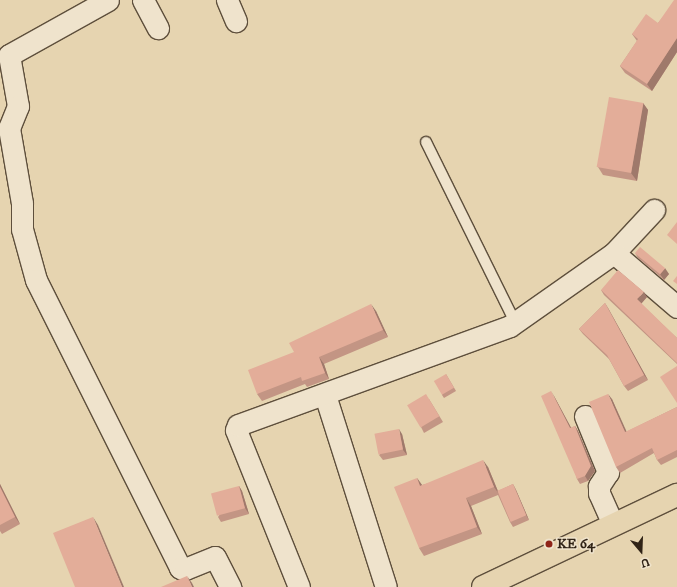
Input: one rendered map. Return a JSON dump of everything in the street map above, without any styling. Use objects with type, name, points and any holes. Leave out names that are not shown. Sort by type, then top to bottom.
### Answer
[{"type":"main road","points":[[483,587],[512,581],[613,524],[677,495]]},
{"type":"street","points":[[108,0],[9,55],[18,106],[9,128],[22,203],[22,229],[36,280],[180,568],[185,569],[215,557],[230,587]]},
{"type":"street","points":[[144,0],[158,28]]},
{"type":"street","points":[[227,0],[236,21]]},
{"type":"street","points":[[299,587],[236,428],[516,324],[614,253],[654,210]]},
{"type":"street","points":[[614,253],[677,307]]},
{"type":"street","points":[[325,395],[386,587]]},
{"type":"street","points":[[585,416],[608,472],[599,486],[599,493],[613,524]]},
{"type":"lane","points":[[426,142],[516,324]]},
{"type":"building","points":[[674,0],[677,0],[677,38],[647,84],[620,66],[638,39],[632,34],[646,14],[658,23]]},
{"type":"building","points":[[609,97],[643,103],[631,173],[597,167]]},
{"type":"building","points":[[677,222],[677,244],[667,235]]},
{"type":"building","points":[[640,247],[665,268],[660,274],[635,253]]},
{"type":"building","points":[[618,270],[644,292],[637,299],[677,338],[677,363],[601,290]]},
{"type":"building","points":[[677,276],[677,284],[673,281]]},
{"type":"building","points":[[605,303],[644,375],[624,386],[607,355],[579,329]]},
{"type":"building","points":[[371,304],[383,330],[319,357],[325,373],[302,381],[301,377],[257,394],[248,370],[294,352],[289,343]]},
{"type":"building","points":[[677,366],[677,403],[660,377]]},
{"type":"building","points":[[446,374],[454,388],[442,395],[434,381]]},
{"type":"building","points":[[551,391],[570,428],[575,426],[591,466],[585,476],[577,479],[541,396]]},
{"type":"building","points":[[426,394],[439,416],[421,428],[407,405]]},
{"type":"building","points":[[608,394],[625,432],[677,407],[677,450],[657,460],[652,448],[616,467],[589,402]]},
{"type":"building","points":[[399,429],[403,450],[378,454],[374,434]]},
{"type":"building","points":[[483,460],[494,487],[466,498],[477,527],[419,548],[394,487],[417,478],[420,486]]},
{"type":"building","points":[[513,484],[526,515],[511,522],[497,491]]},
{"type":"building","points":[[239,486],[245,508],[217,516],[211,494]]},
{"type":"building","points":[[0,487],[15,517],[0,525]]},
{"type":"building","points":[[93,517],[122,587],[75,587],[53,533]]},
{"type":"building","points":[[187,576],[192,587],[161,587]]},
{"type":"place","name":"KE 64","points":[[549,544]]}]
